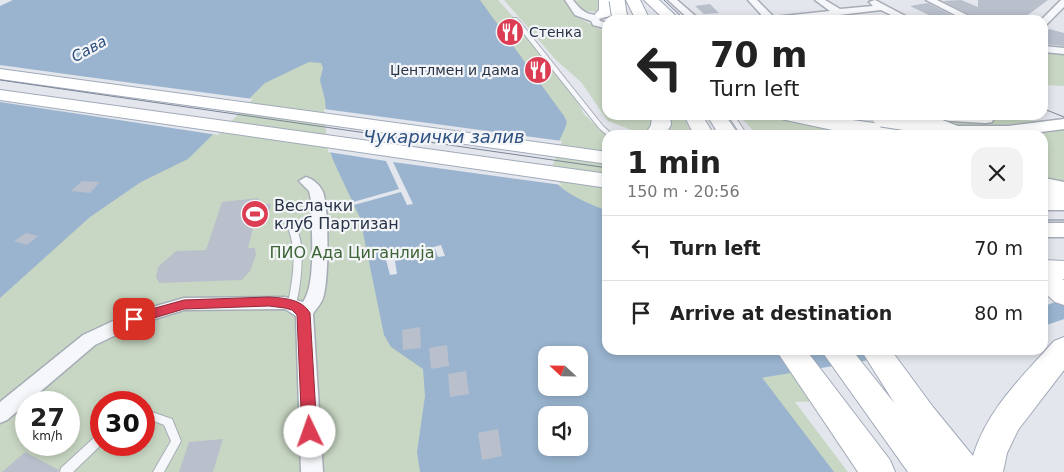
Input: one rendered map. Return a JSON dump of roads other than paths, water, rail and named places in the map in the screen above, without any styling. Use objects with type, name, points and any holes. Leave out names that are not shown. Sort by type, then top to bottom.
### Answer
[{"type":"main road","points":[[604,15],[606,0]]},
{"type":"main road","points":[[617,0],[621,15]]},
{"type":"main road","points":[[644,3],[654,15]]},
{"type":"main road","points":[[644,3],[664,15]]},
{"type":"main road","points":[[0,74],[602,156]]},
{"type":"main road","points":[[0,95],[602,182]]},
{"type":"main road","points":[[1048,117],[1064,116]]},
{"type":"main road","points":[[836,120],[890,130]]},
{"type":"main road","points":[[839,120],[932,130]]},
{"type":"main road","points":[[900,120],[927,124],[942,130]]},
{"type":"main road","points":[[1016,130],[1064,124]]},
{"type":"main road","points":[[1048,185],[1064,188]]},
{"type":"main road","points":[[1048,190],[1064,198]]},
{"type":"main road","points":[[1048,204],[1064,204]]},
{"type":"main road","points":[[1048,230],[1064,230]]},
{"type":"main road","points":[[1048,268],[1064,270]]},
{"type":"main road","points":[[1048,281],[1064,295]]},
{"type":"main road","points":[[986,472],[989,456],[999,430],[1012,409],[1064,349]]},
{"type":"main road","points":[[794,355],[878,472]]},
{"type":"main road","points":[[839,355],[929,472]]},
{"type":"main road","points":[[881,358],[922,417],[965,472]]},
{"type":"street","points":[[569,0],[578,13],[602,21]]},
{"type":"street","points":[[672,0],[689,15]]},
{"type":"street","points":[[752,0],[768,15]]},
{"type":"street","points":[[819,0],[840,13]]},
{"type":"street","points":[[869,0],[898,15]]},
{"type":"street","points":[[930,0],[962,15]]},
{"type":"street","points":[[1048,18],[1064,2]]},
{"type":"street","points":[[821,15],[883,7]]},
{"type":"street","points":[[1048,49],[1064,51]]},
{"type":"street","points":[[0,414],[89,340],[134,319],[184,304],[269,302],[298,309],[315,298],[319,280],[318,200],[315,190],[306,181]]},
{"type":"street","points":[[298,309],[312,472]]},
{"type":"lane","points":[[515,19],[604,130]]},
{"type":"lane","points":[[291,225],[297,238],[298,309]]},
{"type":"lane","points":[[155,417],[168,422],[176,441],[158,472]]},
{"type":"lane","points":[[65,472],[90,448]]},
{"type":"water","name":"Чукарички залив","points":[[13,0],[480,0],[567,122],[553,154],[550,166],[555,182],[581,200],[602,209],[602,355],[745,355],[834,472],[420,472],[417,452],[425,396],[423,369],[391,347],[384,335],[360,218],[329,148],[325,100],[320,80],[323,68],[321,63],[309,62],[265,83],[188,159],[141,182],[90,217],[0,298],[0,6]]},
{"type":"waterway","points":[[1048,315],[1064,309]]},
{"type":"waterway","points":[[704,355],[755,367],[832,355]]},
{"type":"tram line","points":[[664,0],[680,15]]},
{"type":"tram line","points":[[0,80],[602,167]]},
{"type":"tram line","points":[[1048,111],[1064,117]]},
{"type":"tram line","points":[[1048,220],[1064,220]]},
{"type":"place","name":"Стенка","points":[[510,32]]},
{"type":"place","name":"Џентлмен и дама","points":[[538,70]]},
{"type":"place","name":"Веслачки клуб Партизан","points":[[255,214]]},
{"type":"water label","name":"Сава","points":[[89,49]]},
{"type":"park label","name":"ПИО Ада Циганлија","points":[[352,252]]}]
